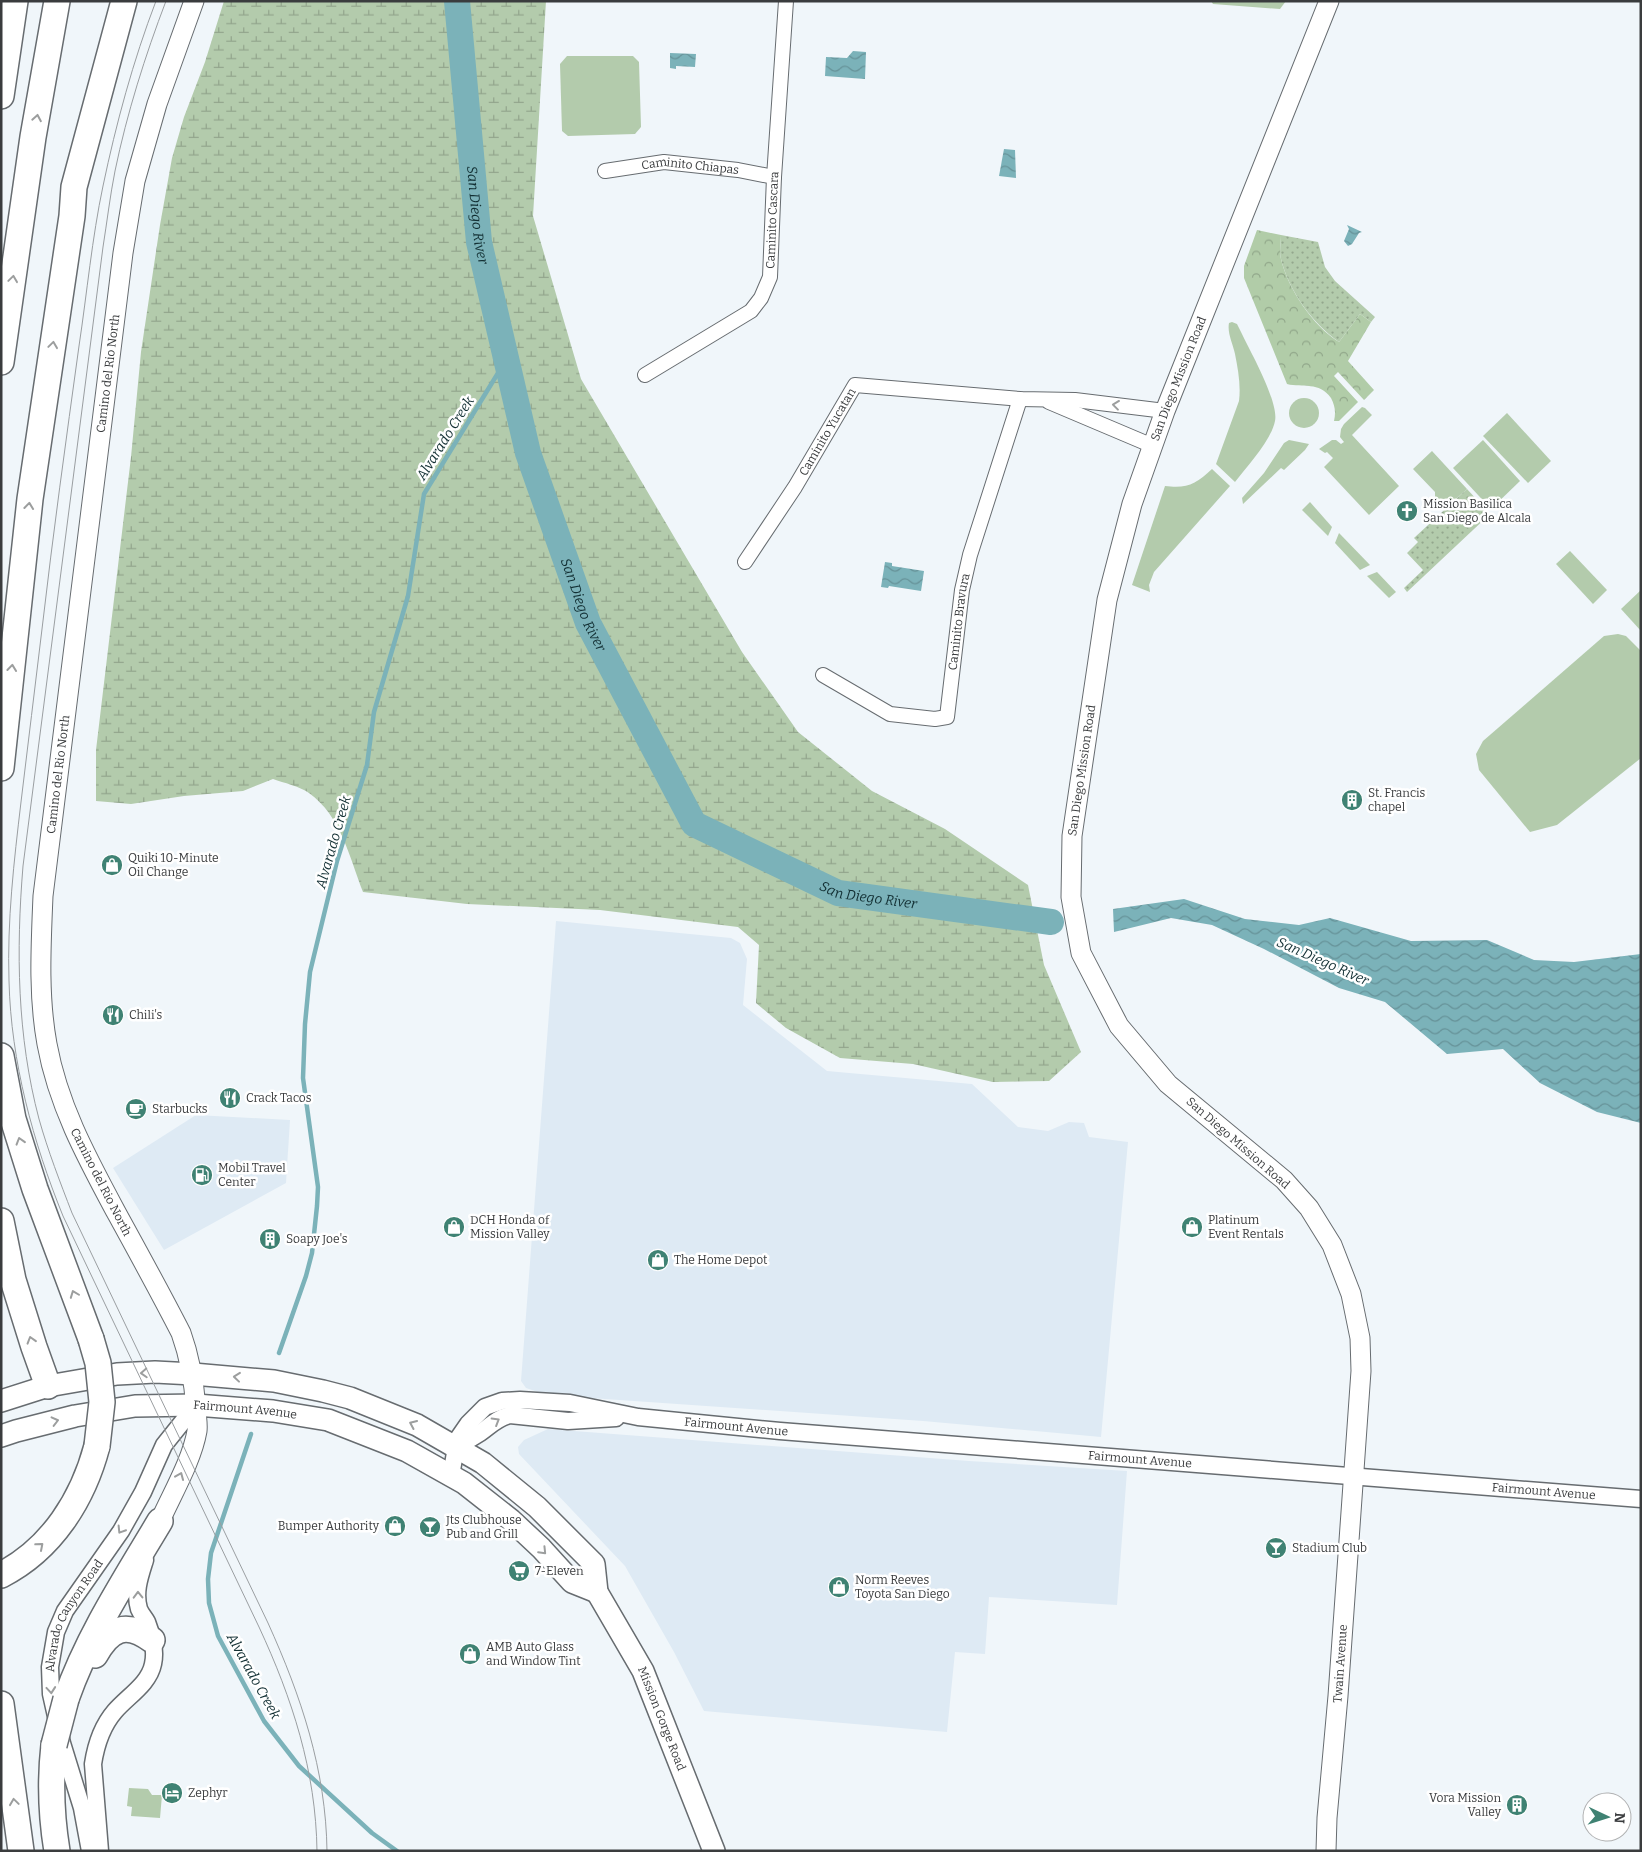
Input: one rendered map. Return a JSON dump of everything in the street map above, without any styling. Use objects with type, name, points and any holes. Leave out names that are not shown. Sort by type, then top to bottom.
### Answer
[{"type":"highway","points":[[1,96],[15,1]]},
{"type":"highway","points":[[1,362],[34,137],[57,1]]},
{"type":"highway","points":[[1,768],[30,499],[72,216],[74,187],[124,1]]},
{"type":"highway","points":[[72,216],[81,198],[137,1]]},
{"type":"highway","points":[[1,1056],[13,1120],[35,1190],[91,1339],[98,1363],[102,1402],[97,1446],[85,1481],[63,1522],[48,1540],[1,1575]]},
{"type":"highway","points":[[1,1221],[13,1280],[48,1386]]},
{"type":"highway","points":[[57,1851],[51,1804],[51,1772],[70,1690],[98,1629],[160,1521]]},
{"type":"highway","points":[[70,1690],[88,1669],[101,1644],[112,1634],[123,1628],[133,1629],[152,1640]]},
{"type":"highway","points":[[1,1704],[21,1851]]},
{"type":"main road","name":"Camino del Rio North","points":[[160,1521],[194,1441],[197,1429],[193,1374],[189,1354],[181,1333],[86,1155],[69,1119],[58,1087],[47,1044],[42,1004],[40,960],[43,896],[123,253],[135,181],[157,104],[194,1]]},
{"type":"main road","name":"San Diego Mission Road","points":[[1329,1],[1165,411],[1132,504],[1107,600],[1072,836],[1071,897],[1081,953],[1119,1026],[1168,1084],[1284,1180],[1308,1208],[1332,1245],[1351,1294],[1360,1338],[1361,1371],[1354,1476]]},
{"type":"main road","points":[[1,1402],[48,1386],[117,1374],[155,1372],[274,1381],[339,1395],[416,1425],[456,1448]]},
{"type":"main road","name":"Fairmount Avenue","points":[[1,1436],[16,1430],[74,1416],[135,1406],[196,1406],[273,1411],[328,1420],[407,1451],[451,1476]]},
{"type":"main road","name":"Mission Gorge Road","points":[[456,1448],[483,1463],[531,1501],[594,1564],[597,1592],[643,1671],[714,1851]]},
{"type":"main road","points":[[451,1476],[464,1483],[515,1524],[541,1548],[572,1582],[597,1592]]},
{"type":"main road","name":"Twain Avenue","points":[[1326,1851],[1354,1476]]},
{"type":"street","name":"Caminito Cascara","points":[[645,375],[751,311],[761,298],[770,277],[774,177],[786,1]]},
{"type":"street","name":"Caminito Chiapas","points":[[606,171],[664,162],[738,170],[774,177]]},
{"type":"street","name":"Caminito Yucatan","points":[[745,562],[795,487],[855,385],[1020,399],[1075,400],[1165,411]]},
{"type":"street","name":"Caminito Bravura","points":[[823,675],[890,714],[935,719],[947,717],[962,590],[970,555],[1020,399]]},
{"type":"street","name":"Caminito Yucatan","points":[[1044,400],[1153,446]]},
{"type":"street","name":"Alvarado Canyon Road","points":[[90,1851],[82,1808],[58,1744],[51,1694],[50,1667],[56,1632],[66,1610],[121,1531],[143,1492],[164,1446],[196,1406]]},
{"type":"street","name":"Fairmount Avenue","points":[[456,1448],[495,1421],[510,1415],[568,1421],[638,1417],[780,1431],[1641,1500]]},
{"type":"street","points":[[451,1476],[456,1448]]},
{"type":"street","points":[[100,1851],[93,1764],[98,1740],[108,1720],[150,1674],[155,1651],[147,1622],[139,1610],[137,1592],[140,1575],[160,1521]]},
{"type":"street","points":[[58,1744],[93,1764]]},
{"type":"shaded area","points":[[556,921],[731,938],[740,943],[747,959],[743,1005],[827,1071],[972,1084],[1018,1127],[1048,1131],[1069,1122],[1084,1123],[1089,1137],[1128,1142],[1101,1437],[923,1421],[547,1395],[526,1388],[521,1381]]},
{"type":"shaded area","name":"Mobil Travel Center","points":[[196,1115],[290,1120],[286,1183],[164,1250],[113,1168]]},
{"type":"shaded area","points":[[548,1429],[1127,1471],[1117,1605],[989,1597],[985,1654],[955,1652],[947,1732],[704,1711],[674,1652],[625,1566],[519,1454],[518,1447],[524,1440]]},
{"type":"green space","points":[[224,1],[546,1],[533,216],[581,379],[742,652],[798,732],[872,791],[945,829],[1028,885],[1044,965],[1081,1052],[1049,1081],[993,1082],[913,1064],[840,1058],[786,1028],[756,1003],[759,945],[738,927],[600,910],[467,904],[363,892],[343,838],[329,813],[309,793],[273,779],[243,791],[184,796],[131,804],[96,801],[96,750],[131,457],[141,352],[160,225],[172,158]]},
{"type":"green space","points":[[1211,1],[1286,1],[1280,9],[1213,4]]},
{"type":"green space","points":[[567,56],[633,56],[639,62],[641,127],[635,134],[568,136],[562,131],[560,64]]},
{"type":"green space","points":[[1257,230],[1281,235],[1280,256],[1289,282],[1311,317],[1329,335],[1339,342],[1360,314],[1371,322],[1348,361],[1374,390],[1364,400],[1338,372],[1334,376],[1358,402],[1339,421],[1334,421],[1335,412],[1331,398],[1321,389],[1287,384],[1244,278],[1244,266]]},
{"type":"green space","points":[[1281,235],[1318,242],[1325,267],[1335,281],[1375,317],[1371,322],[1360,314],[1339,342],[1320,326],[1303,305],[1290,283],[1280,256]]},
{"type":"green space","points":[[1229,323],[1237,324],[1257,364],[1273,402],[1275,412],[1275,421],[1269,437],[1235,482],[1216,464],[1239,401],[1238,372],[1229,331]]},
{"type":"green space","points":[[1304,398],[1310,399],[1318,407],[1318,419],[1310,427],[1304,428],[1298,427],[1290,419],[1289,413],[1290,407],[1298,399]]},
{"type":"green space","points":[[1362,407],[1372,415],[1352,435],[1399,486],[1369,515],[1324,467],[1333,458],[1327,452],[1325,453],[1319,449],[1332,440],[1336,440],[1341,444],[1344,442],[1340,437],[1341,429]]},
{"type":"green space","points":[[1507,413],[1551,461],[1528,483],[1483,436]]},
{"type":"green space","points":[[1289,440],[1309,444],[1284,470],[1281,468],[1243,504],[1242,498],[1264,473],[1284,443]]},
{"type":"green space","points":[[1483,440],[1520,481],[1491,509],[1453,468]]},
{"type":"green space","points":[[1432,451],[1467,489],[1446,508],[1435,497],[1435,492],[1413,469]]},
{"type":"green space","points":[[1212,469],[1230,486],[1154,572],[1149,585],[1150,592],[1132,585],[1165,486],[1179,487],[1191,484]]},
{"type":"green space","points":[[1467,489],[1490,514],[1407,592],[1404,588],[1423,570],[1407,553],[1418,542],[1414,538]]},
{"type":"green space","points":[[1310,502],[1332,527],[1328,536],[1302,510]]},
{"type":"green space","points":[[1339,533],[1370,565],[1360,570],[1335,543]]},
{"type":"green space","points":[[1570,551],[1607,590],[1593,604],[1556,564]]},
{"type":"green space","points":[[1377,572],[1396,592],[1389,598],[1367,576]]},
{"type":"green space","points":[[1641,590],[1641,631],[1621,609]]},
{"type":"green space","points":[[1618,634],[1626,636],[1641,651],[1641,758],[1557,825],[1530,832],[1479,770],[1476,754],[1483,741],[1604,636]]},
{"type":"green space","points":[[129,1788],[148,1789],[152,1795],[162,1795],[160,1818],[131,1816],[132,1807],[127,1806]]},
{"type":"water","points":[[853,51],[866,52],[865,79],[825,76],[826,57],[847,58]]},
{"type":"water","points":[[670,53],[696,54],[695,67],[676,66],[676,69],[670,68]]},
{"type":"water","points":[[1004,149],[1015,150],[1016,178],[999,176]]},
{"type":"water","points":[[1347,225],[1362,232],[1348,246],[1344,241],[1349,229]]},
{"type":"water","points":[[885,562],[892,563],[892,566],[924,571],[921,591],[889,586],[888,588],[881,587]]},
{"type":"water","points":[[1184,899],[1245,919],[1299,925],[1330,918],[1411,941],[1487,940],[1534,960],[1574,962],[1641,954],[1641,1123],[1597,1112],[1540,1083],[1503,1049],[1447,1054],[1385,1002],[1339,988],[1264,949],[1212,925],[1171,918],[1114,932],[1113,909]]},
{"type":"waterway","name":"San Diego River","points":[[457,1],[479,242],[528,453],[588,623],[694,824],[838,893],[1051,922]]},
{"type":"waterway","name":"Alvarado Creek","points":[[279,1353],[306,1276],[312,1253],[317,1206],[318,1187],[303,1078],[305,1024],[310,972],[337,861],[367,765],[374,712],[408,596],[424,494],[506,360]]},
{"type":"waterway","name":"Alvarado Creek","points":[[251,1434],[211,1553],[208,1579],[209,1603],[218,1636],[264,1721],[299,1766],[372,1833],[397,1851]]},
{"type":"tram line","points":[[156,1],[119,116],[103,186],[93,246],[55,522],[16,846],[9,936],[11,1011],[19,1071],[33,1130],[63,1216],[259,1627],[292,1708],[307,1764],[312,1792],[316,1821],[317,1851]]},
{"type":"tram line","points":[[166,1],[144,64],[125,128],[113,180],[103,247],[23,866],[19,930],[22,1025],[26,1056],[39,1119],[50,1155],[72,1213],[268,1623],[291,1678],[310,1734],[317,1763],[326,1821],[327,1851]]},
{"type":"place","name":"Mission Basilica San Diego de Alcala","points":[[1407,511]]},
{"type":"place","name":"St. Francis chapel","points":[[1352,800]]},
{"type":"place","name":"Quiki 10-Minute Oil Change","points":[[112,865]]},
{"type":"place","name":"Chili's","points":[[113,1015]]},
{"type":"place","name":"Crack Tacos","points":[[230,1098]]},
{"type":"place","name":"Starbucks","points":[[136,1109]]},
{"type":"place","name":"Mobil Travel Center","points":[[202,1175]]},
{"type":"place","name":"DCH Honda of Mission Valley","points":[[454,1227]]},
{"type":"place","name":"Platinum Event Rentals","points":[[1192,1227]]},
{"type":"place","name":"Soapy Joe's","points":[[270,1239]]},
{"type":"place","name":"The Home Depot","points":[[658,1260]]},
{"type":"place","name":"Bumper Authority","points":[[395,1526]]},
{"type":"place","name":"Jts Clubhouse Pub and Grill","points":[[430,1527]]},
{"type":"place","name":"Stadium Club","points":[[1276,1548]]},
{"type":"place","name":"7-Eleven","points":[[519,1571]]},
{"type":"place","name":"Norm Reeves Toyota San Diego","points":[[839,1587]]},
{"type":"place","name":"AMB Auto Glass and Window Tint","points":[[470,1654]]},
{"type":"place","name":"Zephyr","points":[[172,1793]]},
{"type":"place","name":"Vora Mission Valley","points":[[1517,1805]]}]
